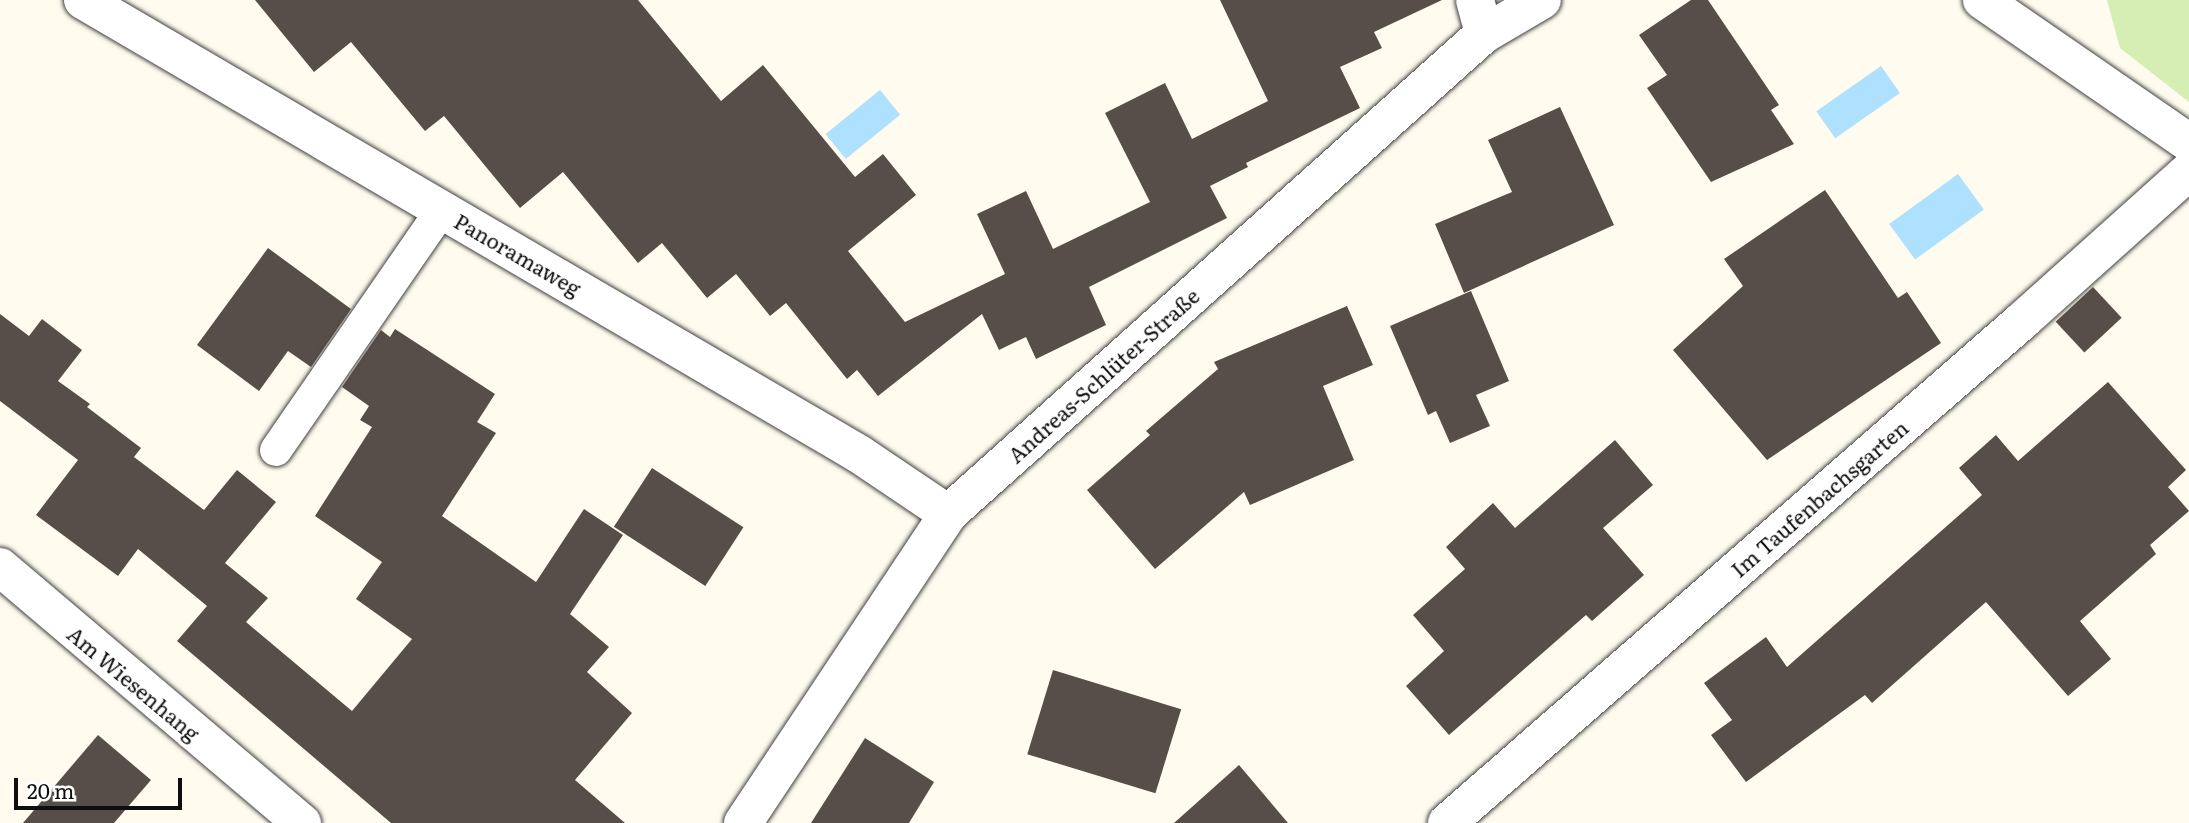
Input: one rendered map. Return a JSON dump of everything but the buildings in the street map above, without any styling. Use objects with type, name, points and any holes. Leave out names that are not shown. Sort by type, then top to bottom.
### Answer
[{"type":"street","name":"Panoramaweg","points":[[83,0],[859,454],[948,514]]},
{"type":"street","name":"Andreas-Schlüter-Straße","points":[[743,823],[948,514],[1479,17],[1542,0]]},
{"type":"street","points":[[1982,0],[2189,143]]},
{"type":"street","name":"Im Taufenbachsgarten","points":[[1447,823],[2023,320],[2189,171]]},
{"type":"street","name":"Am Wiesenhang","points":[[0,567],[302,823]]},
{"type":"lane","points":[[276,450],[442,209]]},
{"type":"green space","points":[[2107,0],[2189,0],[2189,102],[2120,48]]},
{"type":"water","points":[[1881,66],[1900,93],[1835,138],[1816,111]]},
{"type":"water","points":[[880,90],[900,115],[846,159],[826,134]]},
{"type":"water","points":[[1958,174],[1984,210],[1915,260],[1889,224]]}]
